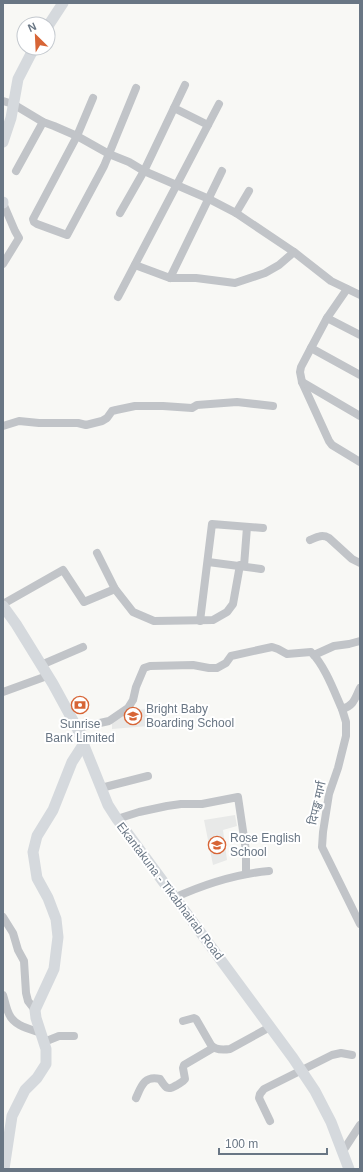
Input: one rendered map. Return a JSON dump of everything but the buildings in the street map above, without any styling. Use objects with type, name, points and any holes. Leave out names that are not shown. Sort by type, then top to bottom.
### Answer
[{"type":"main road","points":[[54,16],[62,3]]},
{"type":"main road","points":[[3,142],[11,118],[8,102],[30,56]]},
{"type":"main road","name":"Ekantakuna - Tikabhairab Road","points":[[3,605],[41,665],[77,728],[108,805],[315,1091],[331,1122],[349,1169]]},
{"type":"main road","points":[[4,1169],[12,1116],[24,1090],[37,1078],[46,1064],[46,1049],[35,1010],[54,969],[58,937],[56,920],[48,898],[37,878],[33,852],[37,836],[53,810],[72,762],[83,745]]},
{"type":"street","points":[[120,213],[144,171],[185,85]]},
{"type":"street","points":[[93,98],[76,136],[34,219],[34,222],[37,224],[67,235],[109,154],[136,88]]},
{"type":"street","points":[[8,102],[43,122],[76,136],[144,171],[209,199],[236,213],[294,252],[331,281],[360,295]]},
{"type":"street","points":[[118,297],[219,104]]},
{"type":"street","points":[[174,108],[208,124]]},
{"type":"street","points":[[16,171],[43,122]]},
{"type":"street","points":[[170,278],[222,171]]},
{"type":"street","points":[[236,213],[249,191]]},
{"type":"street","points":[[3,202],[19,238],[3,264]]},
{"type":"street","points":[[135,265],[170,278],[196,278],[235,283],[265,273],[279,265],[294,252]]},
{"type":"street","points":[[347,289],[327,318],[301,367],[300,372],[302,382],[329,441],[332,445],[360,462]]},
{"type":"street","points":[[327,318],[360,335]]},
{"type":"street","points":[[311,348],[360,375]]},
{"type":"street","points":[[302,382],[360,416]]},
{"type":"street","points":[[3,426],[19,421],[39,423],[78,423],[86,425],[102,421],[116,410],[135,406],[192,408],[197,405],[238,402],[273,406]]},
{"type":"street","points":[[200,621],[212,524],[263,528]]},
{"type":"street","points":[[97,553],[115,589],[133,612],[154,621],[213,620],[227,612],[233,604],[242,566],[247,527]]},
{"type":"street","points":[[310,540],[325,535],[352,559],[360,563]]},
{"type":"street","points":[[208,562],[260,568]]},
{"type":"street","points":[[3,605],[63,570],[84,602],[115,589]]},
{"type":"street","points":[[77,728],[109,721],[128,708],[133,700],[136,687],[144,668],[150,666],[193,665],[217,668],[226,663],[231,656],[272,647],[287,654],[311,652],[314,655],[334,646],[360,641]]},
{"type":"street","points":[[41,665],[82,647]]},
{"type":"street","name":"दिपङ्ख मार्ग","points":[[314,655],[322,666],[342,709],[346,722],[346,736],[330,794],[323,832],[322,847],[360,924]]},
{"type":"street","points":[[3,692],[47,676]]},
{"type":"street","points":[[342,709],[349,707],[360,688]]},
{"type":"street","points":[[101,788],[148,776]]},
{"type":"street","points":[[117,819],[139,812],[167,806],[202,804],[238,797],[246,851],[246,874]]},
{"type":"street","points":[[174,898],[199,887],[246,874],[269,870]]},
{"type":"street","points":[[3,917],[13,933],[18,950],[24,961],[26,993],[28,1001],[35,1010]]},
{"type":"street","points":[[3,995],[9,1016],[22,1026],[42,1037],[74,1036]]},
{"type":"street","points":[[183,1021],[194,1018],[196,1019],[214,1048]]},
{"type":"street","points":[[136,1098],[142,1084],[145,1081],[152,1078],[160,1079],[166,1088],[171,1089],[183,1082],[185,1079],[183,1068],[184,1065],[214,1048],[224,1050],[230,1049],[270,1027]]},
{"type":"street","points":[[270,1121],[259,1098],[264,1089],[332,1055],[341,1053],[352,1055]]},
{"type":"street","points":[[343,1151],[360,1125]]},
{"type":"shaded area","name":"Bright Baby Boarding School","points":[[147,709],[149,726],[112,729],[112,720],[124,711]]},
{"type":"shaded area","name":"Rose English School","points":[[235,815],[237,826],[223,830],[227,860],[213,865],[204,820]]},
{"type":"place","name":"Sunrise Bank Limited","points":[[80,705]]},
{"type":"place","name":"Bright Baby Boarding School","points":[[133,716]]},
{"type":"place","name":"Rose English School","points":[[217,845]]}]
